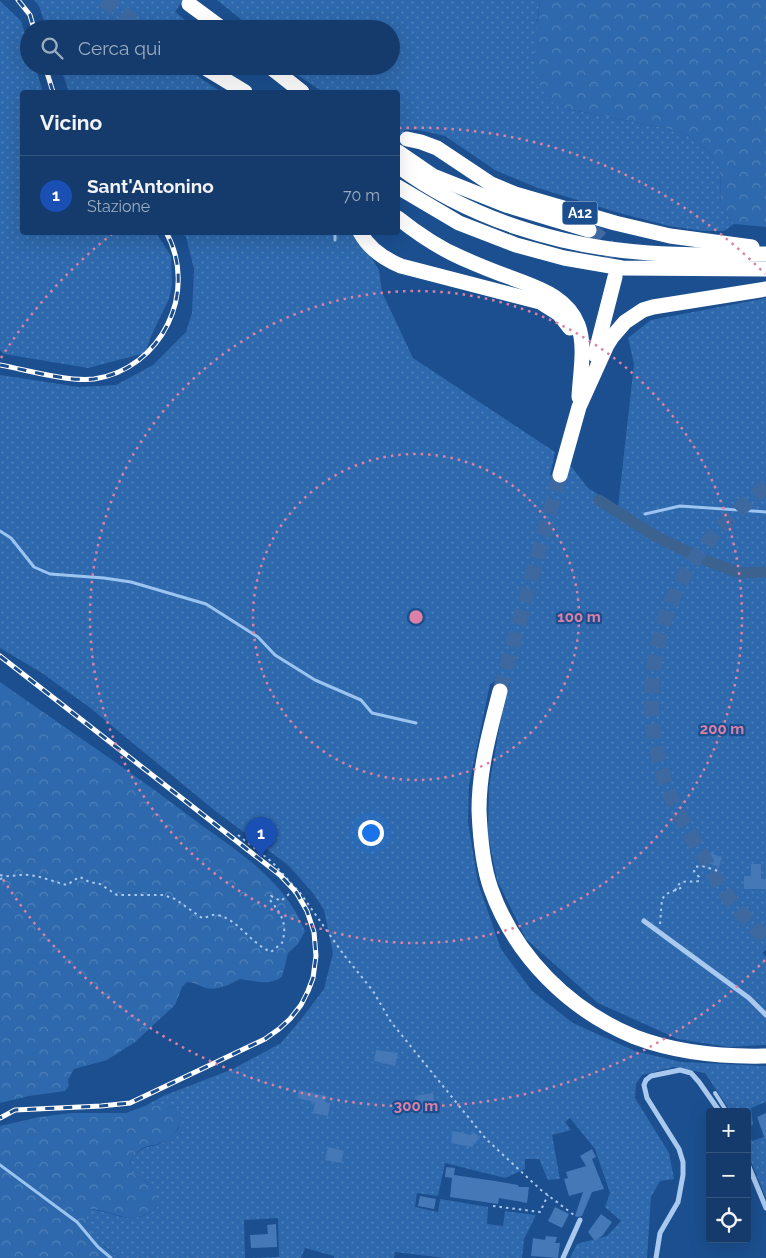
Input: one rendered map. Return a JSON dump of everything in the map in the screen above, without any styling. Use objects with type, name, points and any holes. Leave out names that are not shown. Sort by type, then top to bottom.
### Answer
[{"type":"highway","points":[[189,4],[211,20]]},
{"type":"highway","points":[[217,75],[242,90]]},
{"type":"highway","points":[[280,75],[299,90]]},
{"type":"highway","points":[[281,75],[304,90]]},
{"type":"highway","name":"A12","points":[[406,140],[430,144],[491,184],[515,194],[615,223],[670,236],[766,248]]},
{"type":"highway","points":[[400,153],[433,176],[506,205],[590,230]]},
{"type":"highway","points":[[400,167],[438,191],[477,211],[522,228],[568,241],[647,253],[700,256],[766,254]]},
{"type":"highway","points":[[400,188],[459,223],[516,245],[564,258],[622,268],[766,269]]},
{"type":"highway","points":[[400,219],[437,245],[461,258],[535,287],[559,300],[570,311],[578,326],[581,342],[579,407]]},
{"type":"highway","points":[[362,235],[378,253],[401,266],[547,305],[559,314],[570,328],[581,363]]},
{"type":"highway","points":[[560,475],[579,407],[588,383],[616,277]]},
{"type":"highway","points":[[588,383],[612,337],[626,322],[638,313],[663,304],[766,289]]},
{"type":"highway","points":[[500,691],[484,753],[479,809],[490,888],[516,939],[538,968],[562,992],[587,1011],[616,1028],[665,1046],[697,1052],[737,1056],[766,1056]]},
{"type":"street","points":[[644,921],[749,998],[766,1015]]},
{"type":"street","points":[[656,1258],[660,1233],[678,1202],[683,1175],[683,1162],[679,1149],[647,1098],[644,1085],[646,1080],[651,1076],[680,1070],[690,1073],[699,1082],[717,1108]]},
{"type":"street","points":[[751,1172],[766,1208]]},
{"type":"street","points":[[563,1258],[580,1220]]},
{"type":"lane","points":[[715,1093],[724,1108]]},
{"type":"path","points":[[238,835],[272,862],[305,899],[373,992],[391,1022],[486,1138],[548,1195],[580,1220]]},
{"type":"path","points":[[675,891],[679,883],[699,881],[699,877],[694,871],[695,867],[702,866],[718,871]]},
{"type":"path","points":[[0,875],[7,877],[29,875],[67,885],[74,880],[82,878],[89,882],[100,884],[118,896],[133,894],[163,895],[175,899],[196,916],[202,918],[219,916],[234,922],[251,940],[272,952],[282,943],[284,928],[282,915],[272,902],[272,896],[281,901],[289,894],[296,892],[305,899]]},
{"type":"path","points":[[0,875],[3,878],[0,879]]},
{"type":"path","points":[[660,934],[662,899],[666,894],[682,888]]},
{"type":"path","points":[[493,1206],[540,1212],[548,1195]]},
{"type":"green space","points":[[34,0],[183,0],[175,12],[185,20],[44,20],[39,6]]},
{"type":"green space","points":[[217,0],[540,0],[537,21],[567,109],[670,129],[689,136],[707,150],[720,167],[721,207],[734,224],[724,231],[703,231],[669,226],[616,212],[535,187],[495,170],[445,136],[419,130],[404,130],[404,147],[400,144],[400,90],[320,90],[298,75],[400,75],[400,20],[242,20]]},
{"type":"green space","points":[[540,0],[766,0],[766,227],[734,224],[721,207],[720,167],[707,150],[689,136],[670,129],[567,109],[549,101],[539,83],[534,63]]},
{"type":"green space","points":[[0,1],[20,20],[20,75],[38,75],[42,90],[20,90],[20,235],[157,235],[171,256],[172,285],[169,299],[145,353],[88,368],[4,354],[0,350]]},
{"type":"green space","points":[[63,75],[196,75],[218,90],[68,90]]},
{"type":"green space","points":[[184,235],[356,235],[379,270],[382,292],[413,358],[555,452],[550,475],[566,479],[570,465],[588,488],[618,507],[634,364],[628,338],[651,320],[766,298],[766,950],[762,953],[766,957],[766,1045],[729,1047],[678,1039],[598,1003],[526,939],[497,880],[488,835],[489,787],[505,695],[510,685],[505,679],[499,679],[490,684],[469,785],[468,822],[478,883],[501,949],[532,991],[573,1023],[635,1051],[681,1062],[766,1066],[766,1102],[751,1108],[728,1108],[705,1073],[674,1067],[642,1075],[636,1084],[635,1098],[669,1153],[674,1179],[660,1181],[651,1197],[647,1258],[570,1258],[577,1244],[607,1236],[621,1221],[605,1207],[610,1193],[595,1149],[570,1118],[565,1122],[571,1130],[552,1135],[560,1179],[548,1180],[539,1159],[525,1159],[525,1169],[505,1178],[445,1163],[438,1196],[417,1193],[415,1207],[438,1212],[440,1199],[488,1207],[487,1224],[503,1226],[505,1211],[536,1215],[524,1239],[522,1258],[445,1258],[395,1252],[394,1258],[334,1258],[334,1256],[305,1248],[301,1258],[251,1258],[279,1257],[278,1218],[244,1220],[245,1258],[120,1258],[96,1240],[90,1230],[86,1219],[86,1209],[131,1218],[149,1213],[158,1206],[151,1185],[132,1173],[130,1161],[139,1151],[164,1142],[172,1136],[179,1128],[179,1109],[169,1106],[145,1106],[163,1096],[233,1069],[281,1043],[324,989],[333,953],[324,910],[313,893],[288,865],[214,810],[89,707],[42,673],[0,648],[0,375],[79,387],[116,385],[153,365],[186,332],[192,313],[194,269]]},
{"type":"green space","points":[[0,682],[144,783],[257,867],[285,895],[305,931],[298,944],[288,953],[282,977],[277,980],[256,982],[240,979],[215,989],[187,982],[182,987],[175,1005],[135,1042],[107,1060],[74,1069],[68,1080],[69,1086],[65,1091],[29,1096],[0,1103]]},
{"type":"green space","points":[[145,1106],[169,1106],[179,1109],[183,1119],[177,1130],[168,1139],[143,1148],[130,1161],[132,1173],[151,1185],[159,1195],[158,1206],[139,1217],[130,1218],[86,1209],[92,1233],[100,1243],[120,1258],[0,1258],[0,1126],[39,1117],[71,1113],[126,1113]]},
{"type":"green space","points":[[751,1108],[753,1125],[751,1126]]},
{"type":"green space","points":[[766,1136],[766,1198],[751,1162],[751,1138],[752,1141]]},
{"type":"building","points":[[707,852],[722,857],[719,867],[703,861]]},
{"type":"building","points":[[751,864],[761,864],[761,879],[766,879],[766,889],[744,889],[744,876],[751,876]]},
{"type":"building","points":[[376,1050],[398,1053],[395,1066],[374,1061]]},
{"type":"building","points":[[299,1090],[327,1096],[325,1102],[330,1103],[328,1116],[313,1113],[315,1102],[297,1098]]},
{"type":"building","points":[[433,1093],[436,1110],[419,1114],[415,1096]]},
{"type":"building","points":[[766,1113],[766,1139],[765,1139],[757,1117]]},
{"type":"building","points":[[453,1131],[471,1135],[473,1132],[480,1137],[472,1147],[451,1143]]},
{"type":"building","points":[[328,1147],[344,1151],[341,1163],[325,1160]]},
{"type":"building","points":[[592,1149],[596,1157],[592,1159],[604,1189],[592,1192],[582,1216],[577,1217],[575,1216],[583,1192],[569,1196],[564,1179],[568,1178],[566,1172],[586,1166],[580,1156]]},
{"type":"building","points":[[446,1167],[455,1168],[454,1175],[518,1185],[519,1187],[529,1187],[527,1203],[499,1198],[498,1204],[450,1197],[452,1178],[445,1177]]},
{"type":"building","points":[[420,1196],[436,1199],[434,1209],[418,1206]]},
{"type":"building","points":[[555,1207],[569,1214],[562,1228],[548,1221]]},
{"type":"building","points":[[601,1214],[612,1222],[603,1235],[595,1241],[588,1232]]},
{"type":"building","points":[[276,1224],[277,1247],[251,1248],[250,1235],[268,1234],[267,1225]]},
{"type":"building","points":[[546,1236],[557,1237],[555,1243],[560,1243],[558,1258],[531,1256],[533,1238],[545,1240]]},
{"type":"waterway","points":[[335,235],[335,240]]},
{"type":"waterway","points":[[599,500],[655,536],[702,559],[740,573],[766,572]]},
{"type":"waterway","points":[[645,514],[680,506],[766,512]]},
{"type":"waterway","points":[[0,531],[11,538],[34,567],[50,574],[131,582],[206,604],[258,637],[275,655],[315,680],[361,700],[372,713],[416,723]]},
{"type":"waterway","points":[[0,1165],[77,1222],[98,1247],[111,1258]]},
{"type":"tunnel","points":[[103,0],[133,20]]},
{"type":"tunnel","points":[[589,230],[596,234],[610,249],[613,256],[615,277]]},
{"type":"tunnel","points":[[500,691],[560,475]]},
{"type":"tunnel","points":[[766,486],[712,537],[697,556],[681,582],[668,610],[659,638],[652,698],[653,728],[658,758],[675,806],[726,895],[766,939]]},
{"type":"railway","points":[[18,0],[30,15],[31,20]]},
{"type":"railway","points":[[48,75],[52,90]]},
{"type":"railway","points":[[0,365],[72,379],[94,379],[118,372],[139,360],[155,344],[168,324],[176,302],[178,278],[175,255],[167,235]]},
{"type":"railway","points":[[0,656],[280,875],[296,892],[307,911],[314,932],[316,956],[313,978],[301,1005],[290,1019],[265,1039],[130,1103],[15,1110],[0,1118]]},
{"type":"place","name":"Sant'Antonino","points":[[261,858]]}]
